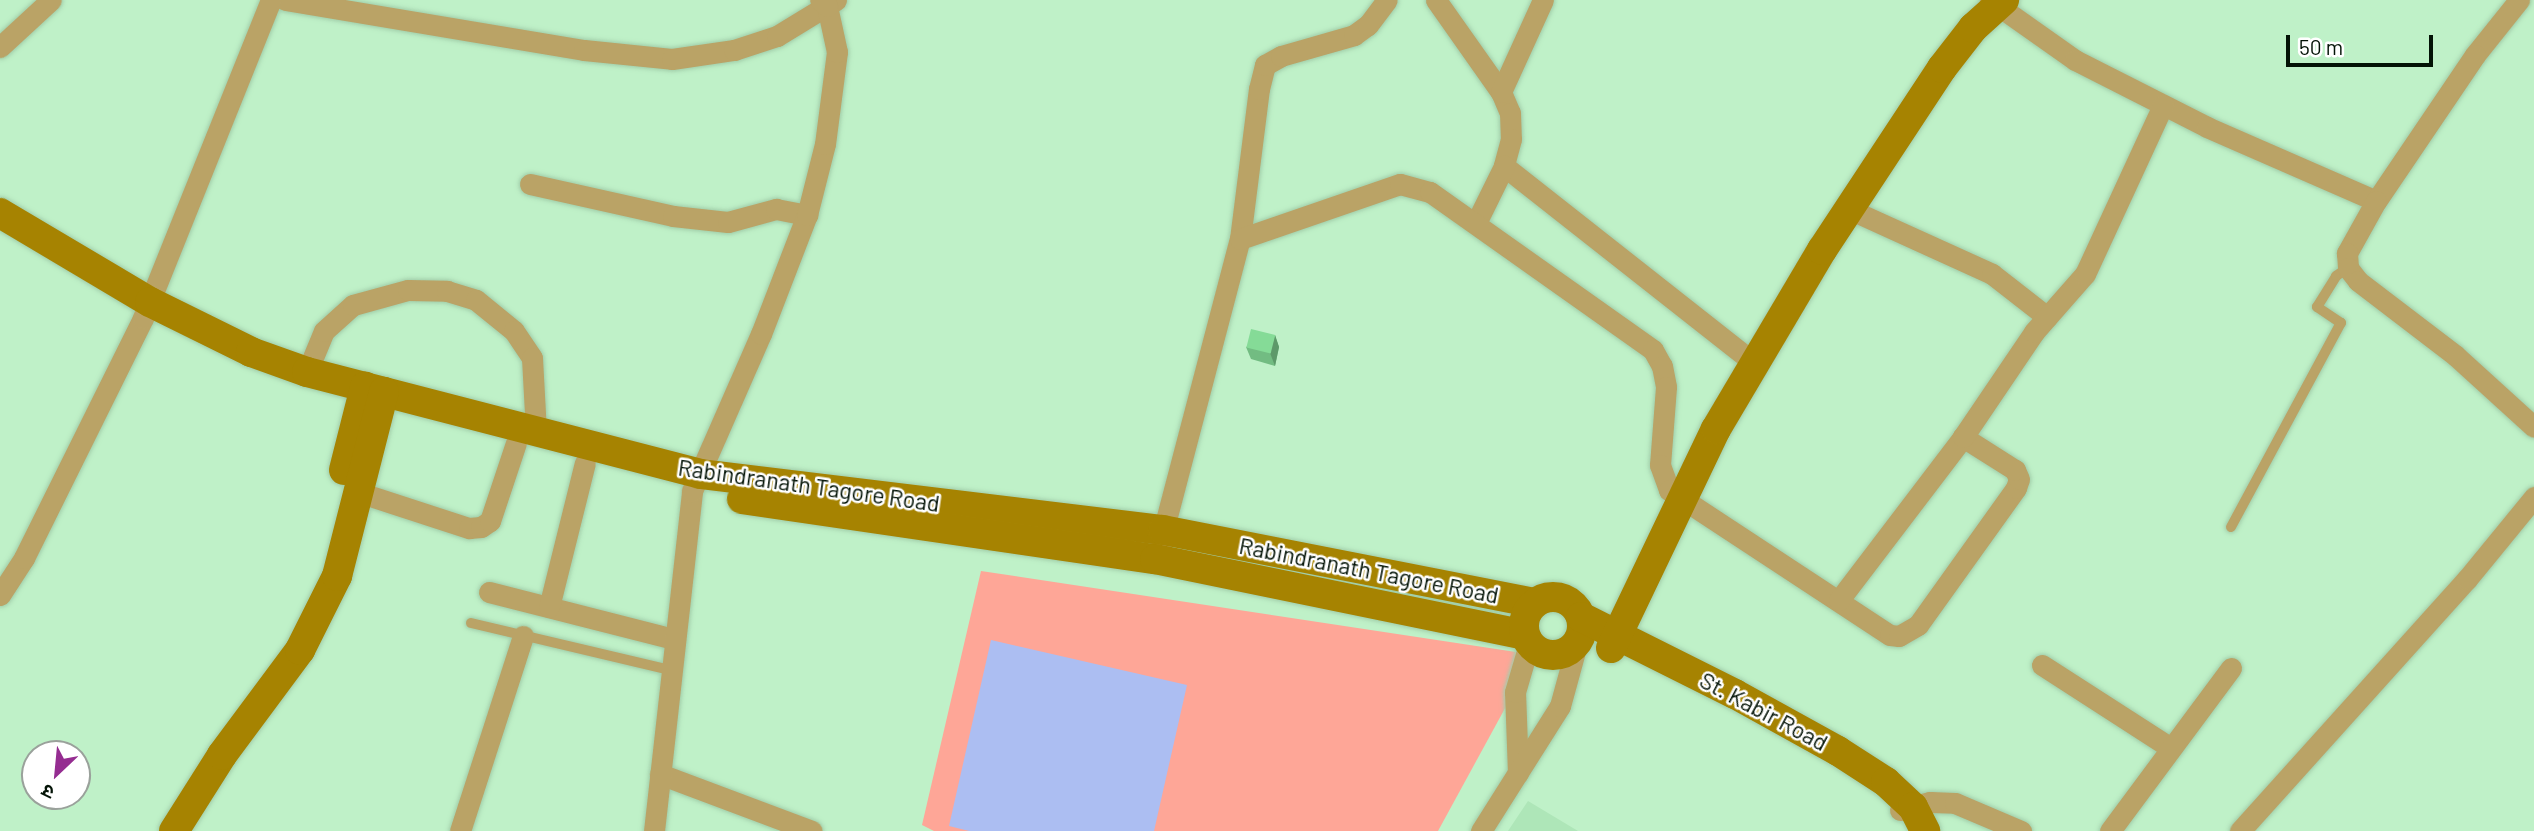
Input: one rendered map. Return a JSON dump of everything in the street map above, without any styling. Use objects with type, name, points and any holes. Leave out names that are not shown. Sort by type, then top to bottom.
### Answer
[{"type":"main road","points":[[1615,641],[1680,499],[1754,363],[1849,209],[1942,68],[1997,2]]},
{"type":"main road","name":"Rabindranath Tagore Road","points":[[0,213],[219,358],[266,377],[372,398],[526,437],[696,482],[1163,530],[1535,603],[1553,597],[1562,598],[1577,609],[1579,632],[1570,650],[1553,656],[1544,654],[1527,639],[1155,559],[696,482],[585,463],[526,437]]},
{"type":"main road","name":"Rabindranath Tagore Road","points":[[0,235],[146,310],[372,398]]},
{"type":"main road","points":[[174,831],[222,755],[300,650],[337,576],[358,492],[372,398]]},
{"type":"main road","points":[[319,611],[319,568],[372,398]]},
{"type":"main road","name":"Rabindranath Tagore Road","points":[[1527,639],[1524,617],[1535,603]]},
{"type":"main road","name":"St. Kabir Road","points":[[1579,632],[1615,641],[1827,763],[1911,820]]},
{"type":"street","points":[[0,47],[51,0]]},
{"type":"street","points":[[0,595],[24,558],[146,310],[271,0]]},
{"type":"street","points":[[285,0],[392,8],[584,50],[671,60],[734,50],[777,36],[830,1],[837,70],[825,144],[807,215],[756,346],[696,482],[673,639],[654,831]]},
{"type":"street","points":[[1155,559],[1240,239],[1259,89],[1265,65],[1281,56],[1354,36],[1368,25],[1387,0]]},
{"type":"street","points":[[1436,0],[1501,92],[1510,113],[1511,139],[1504,166],[1476,223]]},
{"type":"street","points":[[1501,92],[1544,0]]},
{"type":"street","points":[[2519,0],[2475,55],[2376,201],[2347,253],[2348,268],[2358,281],[2456,356],[2534,427]]},
{"type":"street","points":[[1997,2],[2075,60],[2163,105],[2376,201]]},
{"type":"street","points":[[1839,600],[1963,437],[2047,317],[2085,274],[2163,105]]},
{"type":"street","points":[[1504,166],[1754,363]]},
{"type":"street","points":[[530,184],[673,216],[728,222],[776,209],[807,215]]},
{"type":"street","points":[[1240,239],[1400,184],[1430,192],[1653,350],[1662,366],[1666,387],[1660,465],[1669,490],[1890,635],[1899,636],[1918,625],[2016,488],[2019,479],[2015,470],[1963,437]]},
{"type":"street","points":[[1849,209],[1992,274],[2047,317]]},
{"type":"street","points":[[307,372],[324,331],[353,305],[408,290],[447,291],[476,300],[514,331],[532,358],[526,437],[489,521],[481,527],[469,528],[358,492]]},
{"type":"street","points":[[549,607],[585,463]]},
{"type":"street","points":[[2240,831],[2467,579],[2534,497]]},
{"type":"street","points":[[489,592],[673,639]]},
{"type":"street","points":[[1481,831],[1560,706],[1579,632]]},
{"type":"street","points":[[460,831],[523,636]]},
{"type":"street","points":[[1518,773],[1515,692],[1527,639]]},
{"type":"street","points":[[2042,665],[2171,748]]},
{"type":"street","points":[[2109,831],[2231,668]]},
{"type":"street","points":[[660,774],[812,831]]},
{"type":"street","points":[[1911,820],[1930,802],[1955,803],[2021,831]]},
{"type":"lane","points":[[2231,527],[2341,323],[2317,307],[2336,275],[2348,268]]},
{"type":"lane","points":[[471,623],[670,670]]},
{"type":"shaded area","points":[[981,571],[1516,652],[1509,701],[1438,831],[934,831],[922,825]]},
{"type":"shaded area","points":[[1528,801],[1578,831],[1508,831]]},
{"type":"water","points":[[991,640],[1187,685],[1154,831],[969,831],[949,826]]},
{"type":"building","points":[[1251,329],[1275,335],[1271,353],[1246,347]]}]
